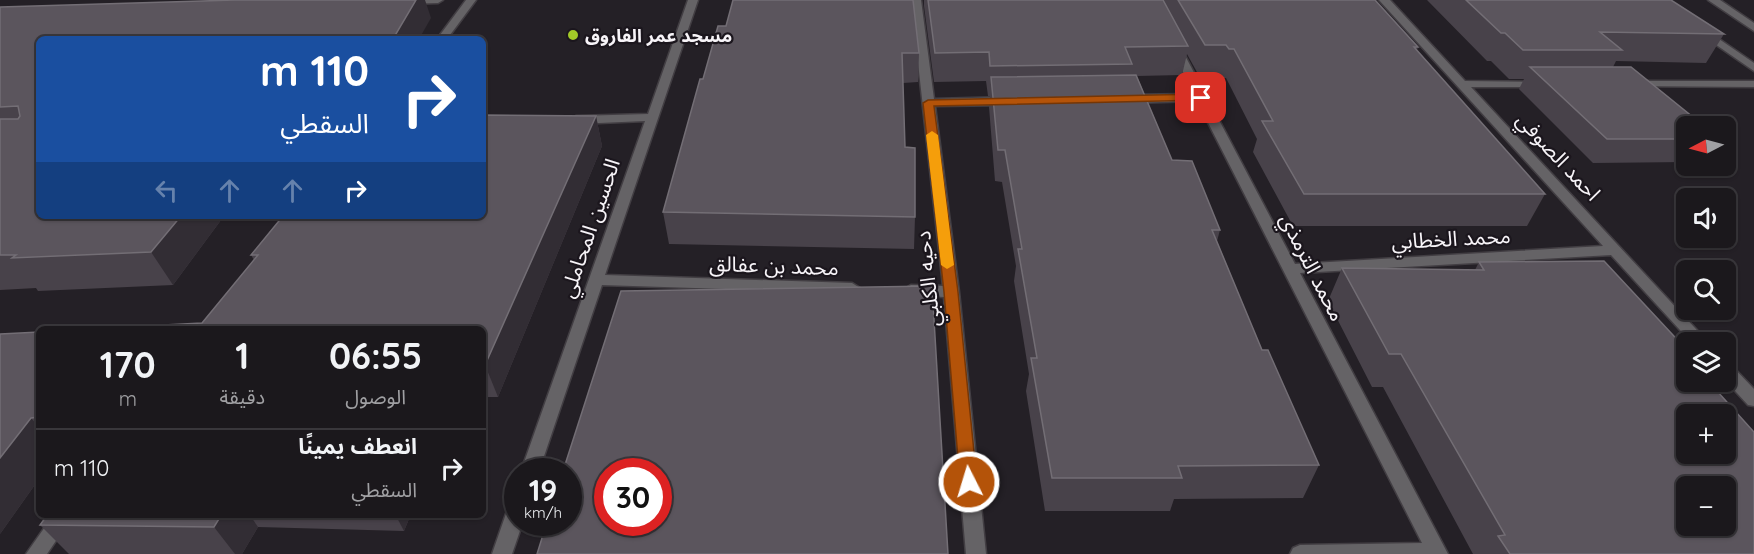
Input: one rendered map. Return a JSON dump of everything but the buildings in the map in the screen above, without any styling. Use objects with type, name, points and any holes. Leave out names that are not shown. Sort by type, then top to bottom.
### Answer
[{"type":"street","points":[[391,2],[438,0]]},
{"type":"street","points":[[444,36],[471,0]]},
{"type":"street","name":"الحسين المحاملي","points":[[535,458],[693,0]]},
{"type":"street","name":"دحيه الكلبي","points":[[916,0],[951,292],[975,554]]},
{"type":"street","name":"احمد الصوفي","points":[[1384,0],[1691,332]]},
{"type":"street","points":[[1713,0],[1754,28]]},
{"type":"street","points":[[1697,27],[1754,68]]},
{"type":"street","name":"محمد الترمذي","points":[[1171,39],[1437,552]]},
{"type":"street","points":[[1461,84],[1555,84]]},
{"type":"street","points":[[1625,84],[1754,84]]},
{"type":"street","points":[[1111,99],[1201,98]]},
{"type":"street","points":[[928,103],[1020,101]]},
{"type":"street","points":[[562,121],[652,117]]},
{"type":"street","name":"محمد الخطابي","points":[[1290,269],[1615,250]]},
{"type":"street","name":"محمد بن عفالق","points":[[597,280],[868,289]]},
{"type":"street","points":[[892,290],[951,292]]},
{"type":"street","points":[[1736,381],[1754,400]]},
{"type":"street","points":[[36,554],[63,518]]},
{"type":"street","points":[[502,554],[508,536]]},
{"type":"street","points":[[1300,554],[1437,552]]},
{"type":"slow traffic","points":[[932,135],[947,265]]},
{"type":"place","name":"مسجد عمر الفاروق","points":[[573,35]]},
{"type":"route","points":[[969,482],[951,292],[928,103],[1201,98]]}]
